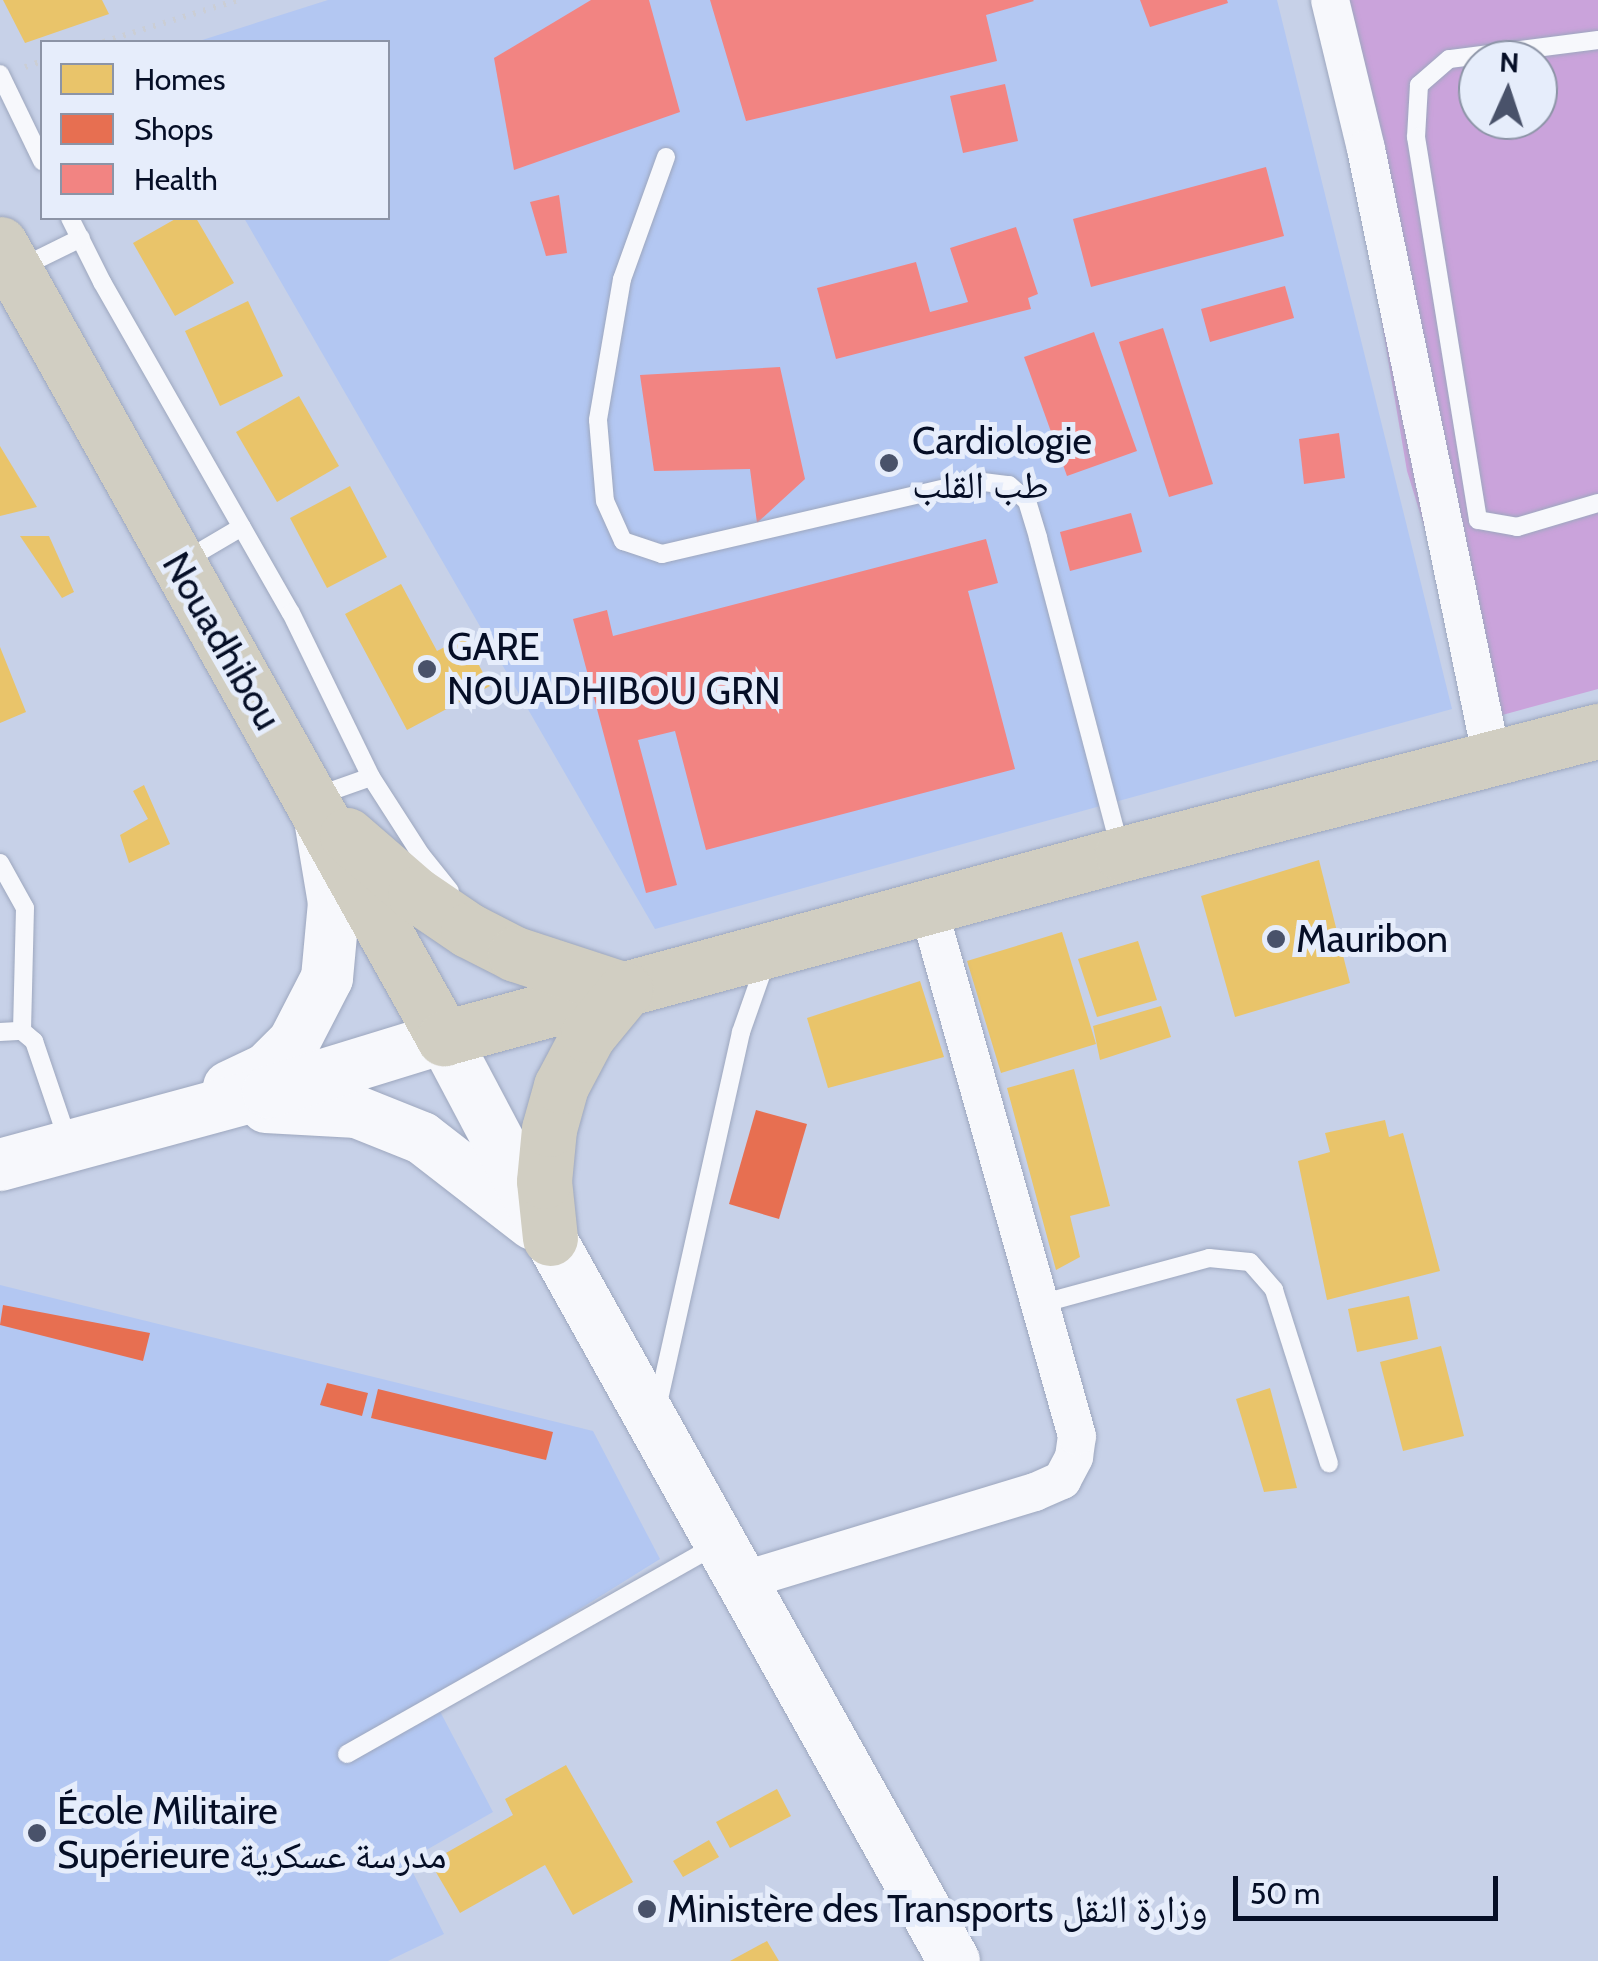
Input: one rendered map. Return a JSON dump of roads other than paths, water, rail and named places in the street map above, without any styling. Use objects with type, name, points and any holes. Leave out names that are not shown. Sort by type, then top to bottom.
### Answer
[{"type":"highway","name":"Nouadhibou","points":[[5,264],[179,564],[444,1038]]},
{"type":"highway","points":[[444,1038],[1122,854],[1598,731]]},
{"type":"highway","points":[[315,805],[416,894],[468,930],[515,954],[625,990]]},
{"type":"highway","points":[[550,1238],[544,1180],[549,1129],[560,1086],[588,1035],[625,990]]},
{"type":"main road","points":[[150,1124],[267,1069],[294,1042],[310,1014],[326,978],[334,942],[334,903],[315,805]]},
{"type":"main road","points":[[0,1166],[444,1038],[550,1238],[954,1961]]},
{"type":"main road","points":[[150,1124],[267,1107],[357,1112],[422,1138],[550,1238]]},
{"type":"street","points":[[1330,0],[1366,149],[1492,759]]},
{"type":"street","points":[[731,1562],[1062,1480],[1074,1457],[1077,1436],[928,907]]},
{"type":"lane","points":[[1598,40],[1449,59],[1419,86],[1416,136],[1478,520],[1517,527],[1598,503]]},
{"type":"lane","points":[[0,74],[40,157]]},
{"type":"lane","points":[[666,157],[622,279],[598,420],[605,501],[623,541],[662,554],[975,481],[1009,485],[1027,501],[1122,854]]},
{"type":"lane","points":[[71,220],[291,613],[371,777],[444,885],[515,954]]},
{"type":"lane","points":[[5,264],[80,238]]},
{"type":"lane","points":[[179,564],[242,528]]},
{"type":"lane","points":[[315,805],[371,777]]},
{"type":"lane","points":[[0,863],[25,908],[22,1032]]},
{"type":"lane","points":[[653,1424],[741,1032],[770,948]]},
{"type":"lane","points":[[0,1032],[22,1032],[34,1041],[70,1146]]},
{"type":"lane","points":[[1040,1304],[1210,1258],[1250,1262],[1274,1290],[1329,1463]]},
{"type":"lane","points":[[347,1754],[731,1562]]},
{"type":"place","name":"Cardiologie طب القلب","points":[[889,463]]},
{"type":"place","name":"GARE NOUADHIBOU GRN","points":[[427,669]]},
{"type":"place","name":"Mauribon","points":[[1276,939]]},
{"type":"place","name":"École Militaire Supérieure مدرسة عسكرية","points":[[37,1833]]},
{"type":"place","name":"Ministère des Transports وزارة النقل","points":[[647,1909]]}]
